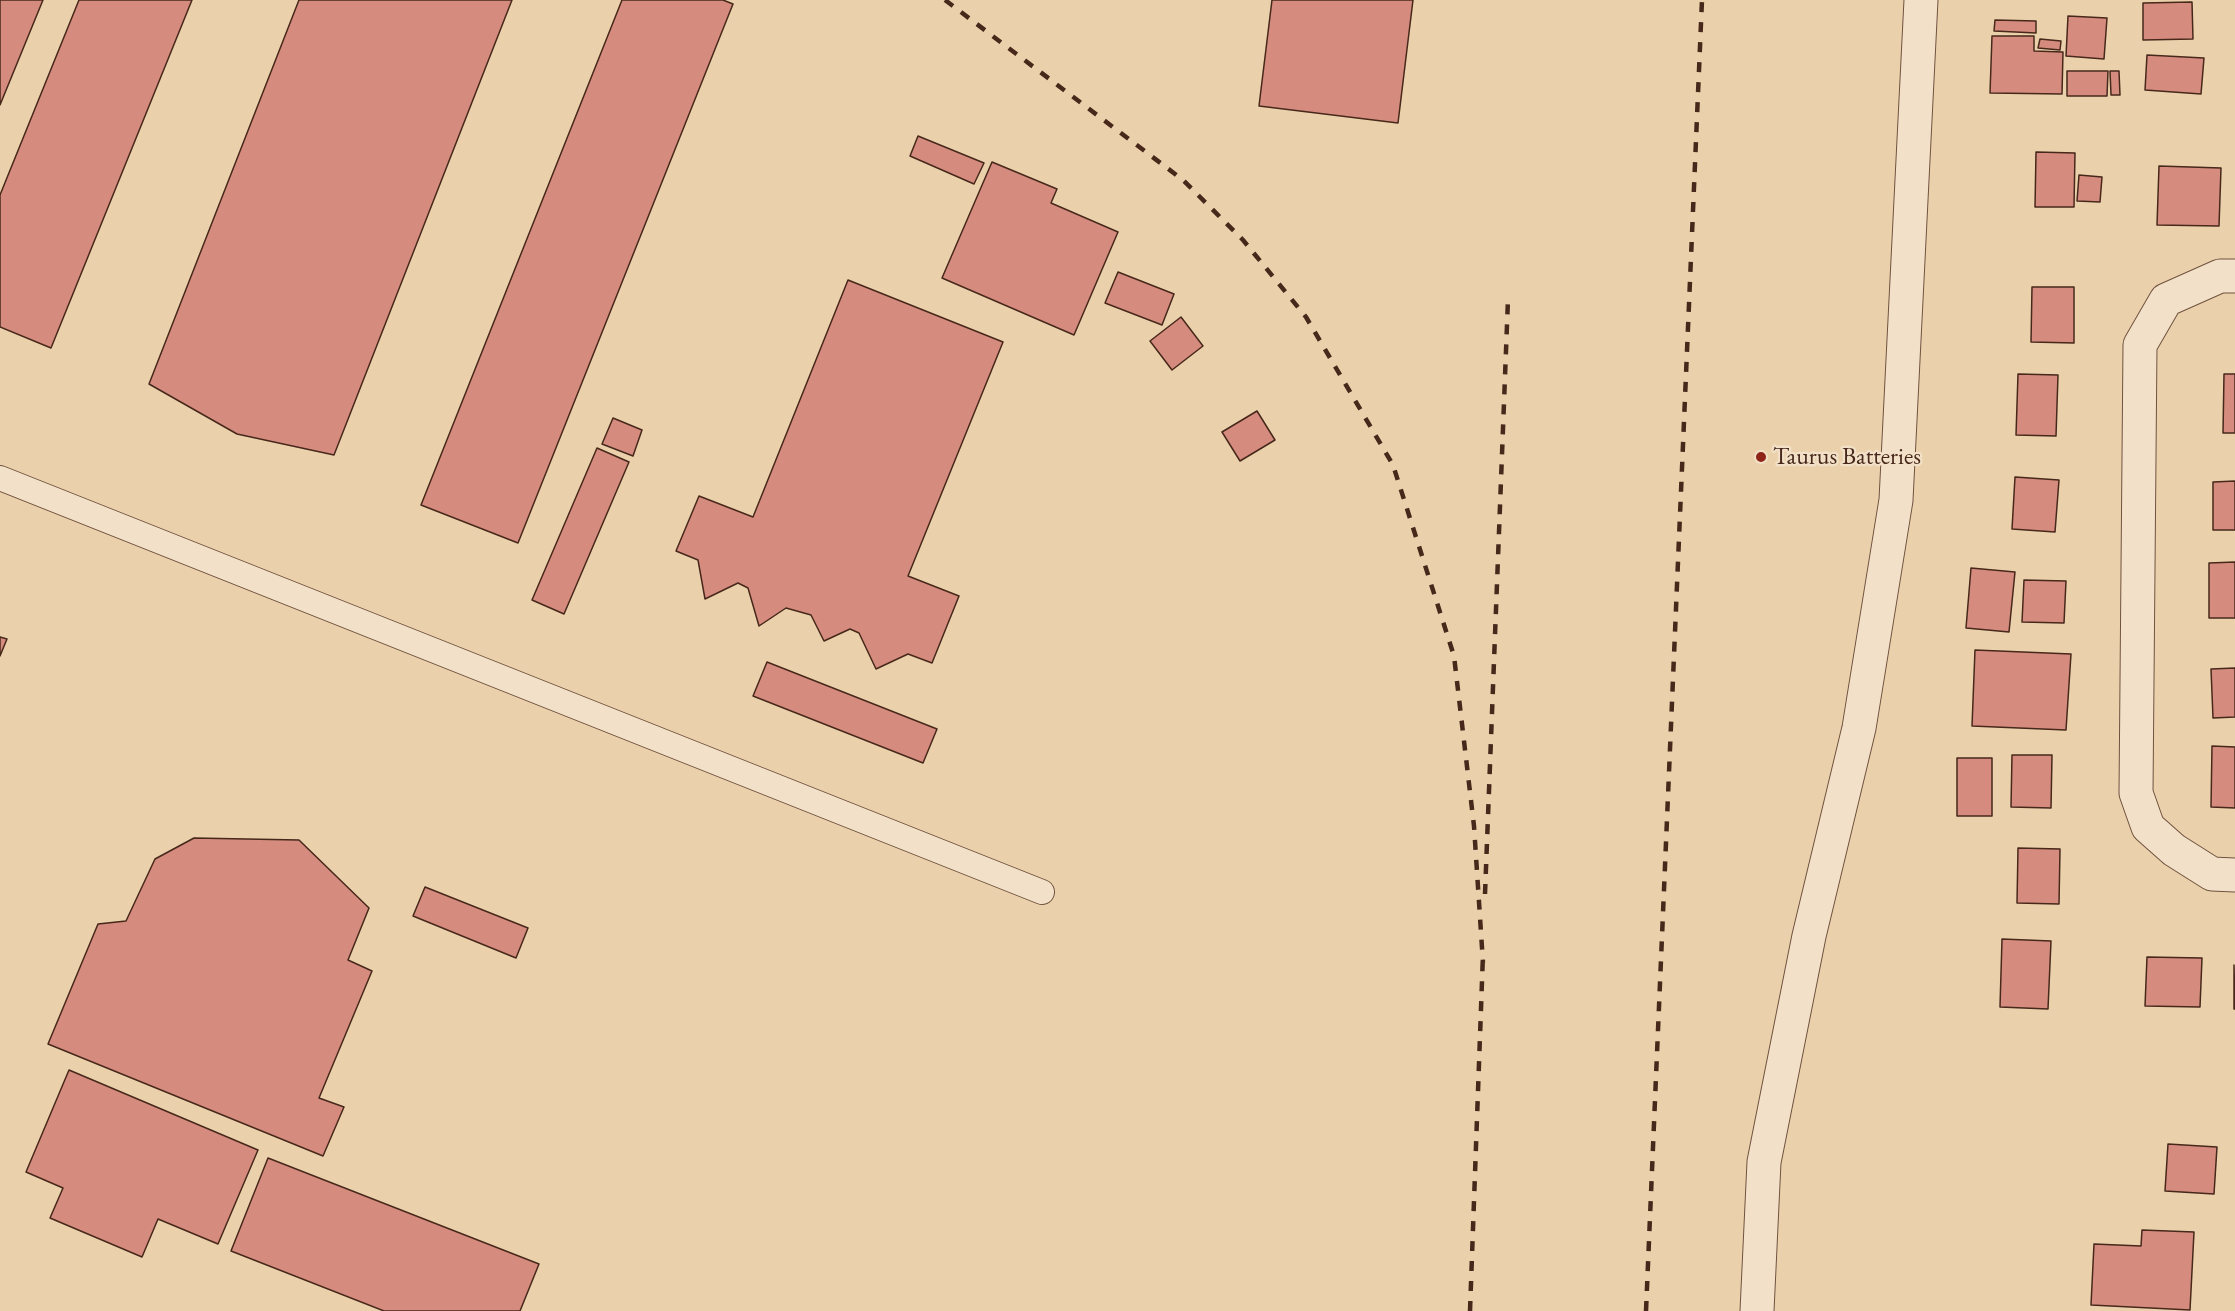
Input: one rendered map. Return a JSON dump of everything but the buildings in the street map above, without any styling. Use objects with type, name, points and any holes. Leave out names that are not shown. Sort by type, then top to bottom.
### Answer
[{"type":"street","points":[[1757,1311],[1764,1162],[1809,936],[1859,729],[1896,500],[1921,0]]},
{"type":"street","points":[[2235,276],[2220,276],[2166,300],[2140,345],[2136,793],[2148,827],[2174,850],[2212,874],[2235,875]]},
{"type":"lane","points":[[0,478],[1042,892]]},
{"type":"railway","points":[[945,0],[1183,180],[1243,240],[1306,317],[1393,465],[1454,656],[1474,826],[1483,963]]},
{"type":"railway","points":[[1646,1311],[1702,0]]},
{"type":"railway","points":[[1485,894],[1508,299]]},
{"type":"railway","points":[[1470,1311],[1483,954]]},
{"type":"place","name":"Taurus Batteries","points":[[1761,457]]}]
